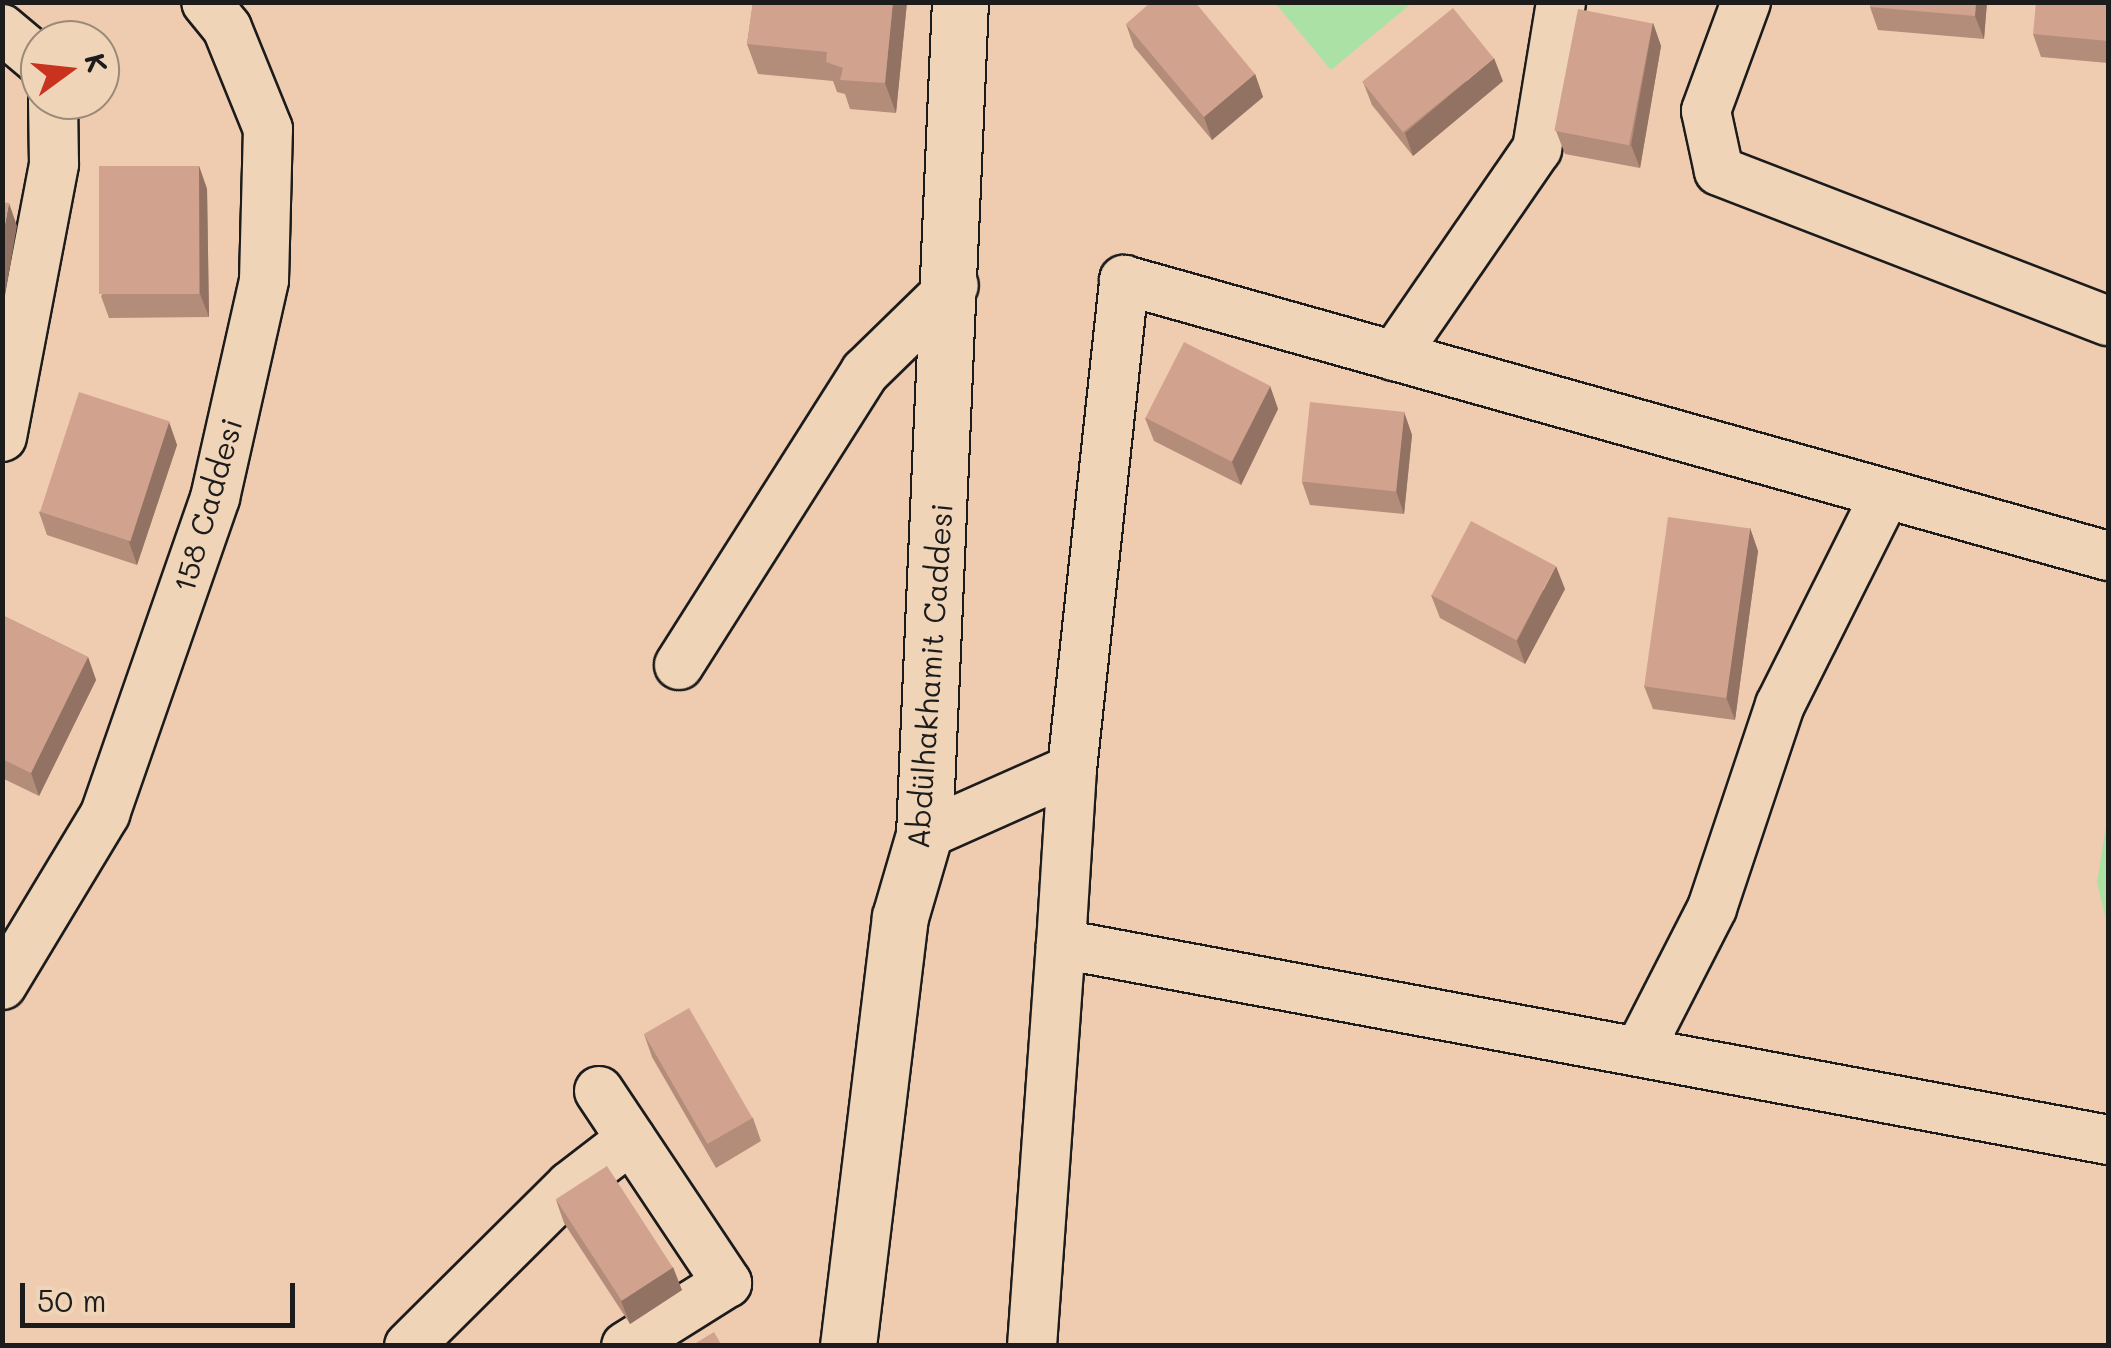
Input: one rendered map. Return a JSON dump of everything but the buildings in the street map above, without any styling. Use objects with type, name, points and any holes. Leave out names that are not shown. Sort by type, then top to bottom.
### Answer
[{"type":"main road","name":"Abdülhakhamit Caddesi","points":[[848,1346],[900,916],[924,836],[954,286],[960,2]]},
{"type":"street","name":"158 Caddesi","points":[[2,985],[105,814],[215,498],[264,280],[268,129],[226,28],[206,2]]},
{"type":"street","points":[[1394,356],[1538,150],[1561,2]]},
{"type":"street","points":[[1746,2],[1706,111],[1718,171],[2108,321]]},
{"type":"street","points":[[2,438],[54,164],[53,120]]},
{"type":"street","points":[[1032,1346],[1072,769],[1124,280],[2108,556]]},
{"type":"street","points":[[679,666],[865,372],[954,286]]},
{"type":"street","points":[[1641,1047],[1712,908],[1780,706],[1885,495]]},
{"type":"street","points":[[924,836],[1072,769]]},
{"type":"street","points":[[1061,944],[1641,1047],[2108,1140]]},
{"type":"street","points":[[599,1091],[727,1284],[626,1346]]},
{"type":"street","points":[[408,1346],[570,1186],[631,1139]]},
{"type":"green space","points":[[1275,3],[1412,3],[1331,70]]},
{"type":"green space","points":[[2108,812],[2108,928],[2097,883]]}]
